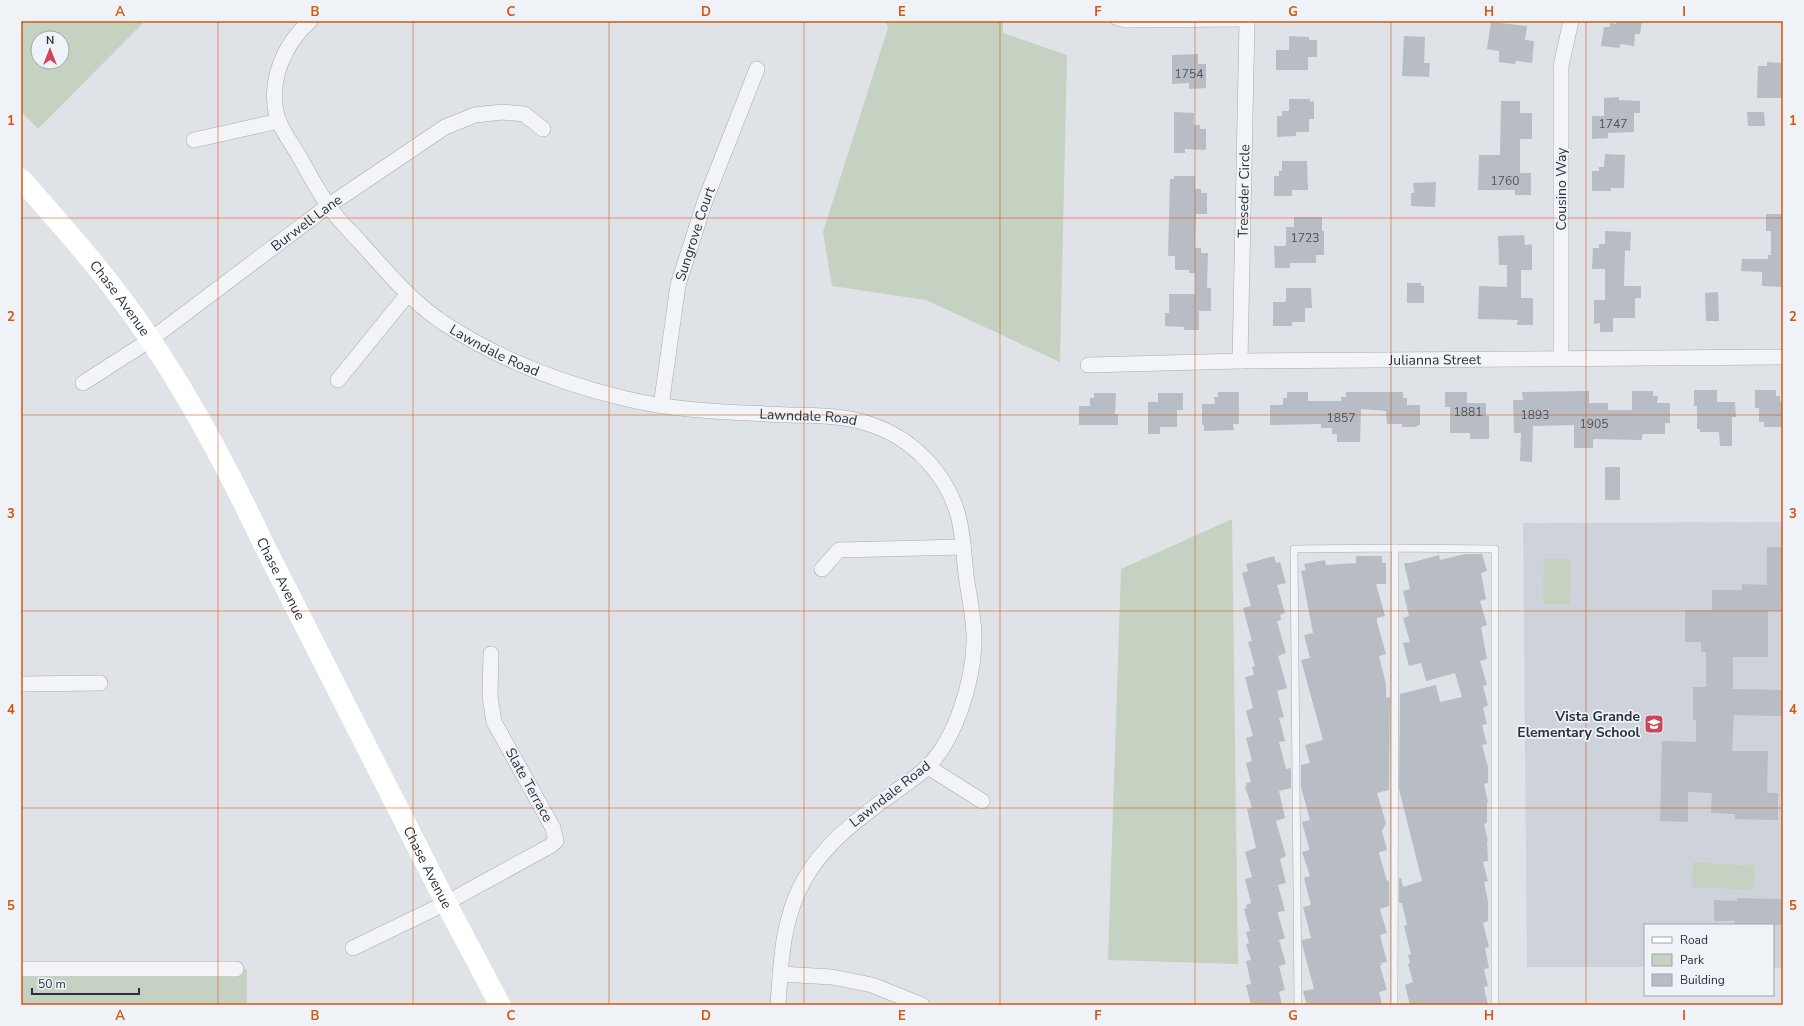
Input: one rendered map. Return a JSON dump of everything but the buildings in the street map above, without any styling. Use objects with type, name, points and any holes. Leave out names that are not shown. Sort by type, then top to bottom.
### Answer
[{"type":"main road","name":"Chase Avenue","points":[[21,179],[120,296],[150,340],[204,428],[237,486],[264,545],[446,903],[500,1005]]},
{"type":"street","name":"Lawndale Road","points":[[310,21],[292,40],[280,65],[275,90],[279,121],[328,206],[407,295],[440,320],[470,338],[533,370],[565,382],[608,395],[661,406],[697,410],[838,417],[870,424],[886,430],[914,448],[930,464],[944,482],[957,510],[961,525],[974,638],[973,660],[969,681],[957,719],[946,741],[928,767],[841,833],[815,863],[795,898],[788,918],[783,938],[778,1005]]},
{"type":"street","name":"Cousino Way","points":[[1561,358],[1561,66],[1571,21]]},
{"type":"street","name":"Treseder Circle","points":[[1240,361],[1247,22]]},
{"type":"street","name":"Sungrove Court","points":[[661,406],[678,285],[705,201],[757,69]]},
{"type":"street","name":"Burwell Lane","points":[[83,383],[150,340],[328,206],[445,127],[460,120],[490,113],[513,113],[524,114],[543,129]]},
{"type":"street","points":[[194,140],[279,121]]},
{"type":"street","points":[[338,380],[407,295]]},
{"type":"street","name":"Julianna Street","points":[[1088,365],[1240,361],[1783,357]]},
{"type":"street","points":[[822,570],[839,550],[963,547]]},
{"type":"street","name":"Slate Terrace","points":[[446,903],[550,846],[556,841],[553,828],[494,722],[490,697],[491,654]]},
{"type":"street","points":[[21,684],[100,683]]},
{"type":"street","points":[[928,767],[982,801]]},
{"type":"street","points":[[353,948],[446,903]]},
{"type":"street","points":[[21,969],[236,969]]},
{"type":"street","points":[[780,974],[832,977],[872,985],[922,1005]]},
{"type":"lane","points":[[1115,21],[1124,24],[1247,22]]},
{"type":"lane","points":[[1298,1005],[1294,550],[1395,548],[1495,549],[1495,1005]]},
{"type":"lane","points":[[1394,1005],[1395,548]]},
{"type":"shaded area","name":"Vista Grande Elementary School","points":[[1783,522],[1783,968],[1774,968],[1774,924],[1644,924],[1644,967],[1527,967],[1523,523]]},
{"type":"green space","points":[[21,21],[145,21],[38,129],[21,111]]},
{"type":"green space","points":[[886,21],[1003,21],[1003,33],[1067,55],[1060,362],[926,300],[832,286],[823,232],[888,28]]},
{"type":"green space","points":[[1232,519],[1238,964],[1108,960],[1121,569]]},
{"type":"green space","points":[[1544,559],[1571,559],[1570,604],[1543,604]]},
{"type":"green space","points":[[1693,862],[1755,866],[1754,890],[1692,887]]},
{"type":"green space","points":[[247,969],[247,1005],[21,1005],[21,970]]},
{"type":"place","name":"Vista Grande Elementary School","points":[[1654,724]]}]
